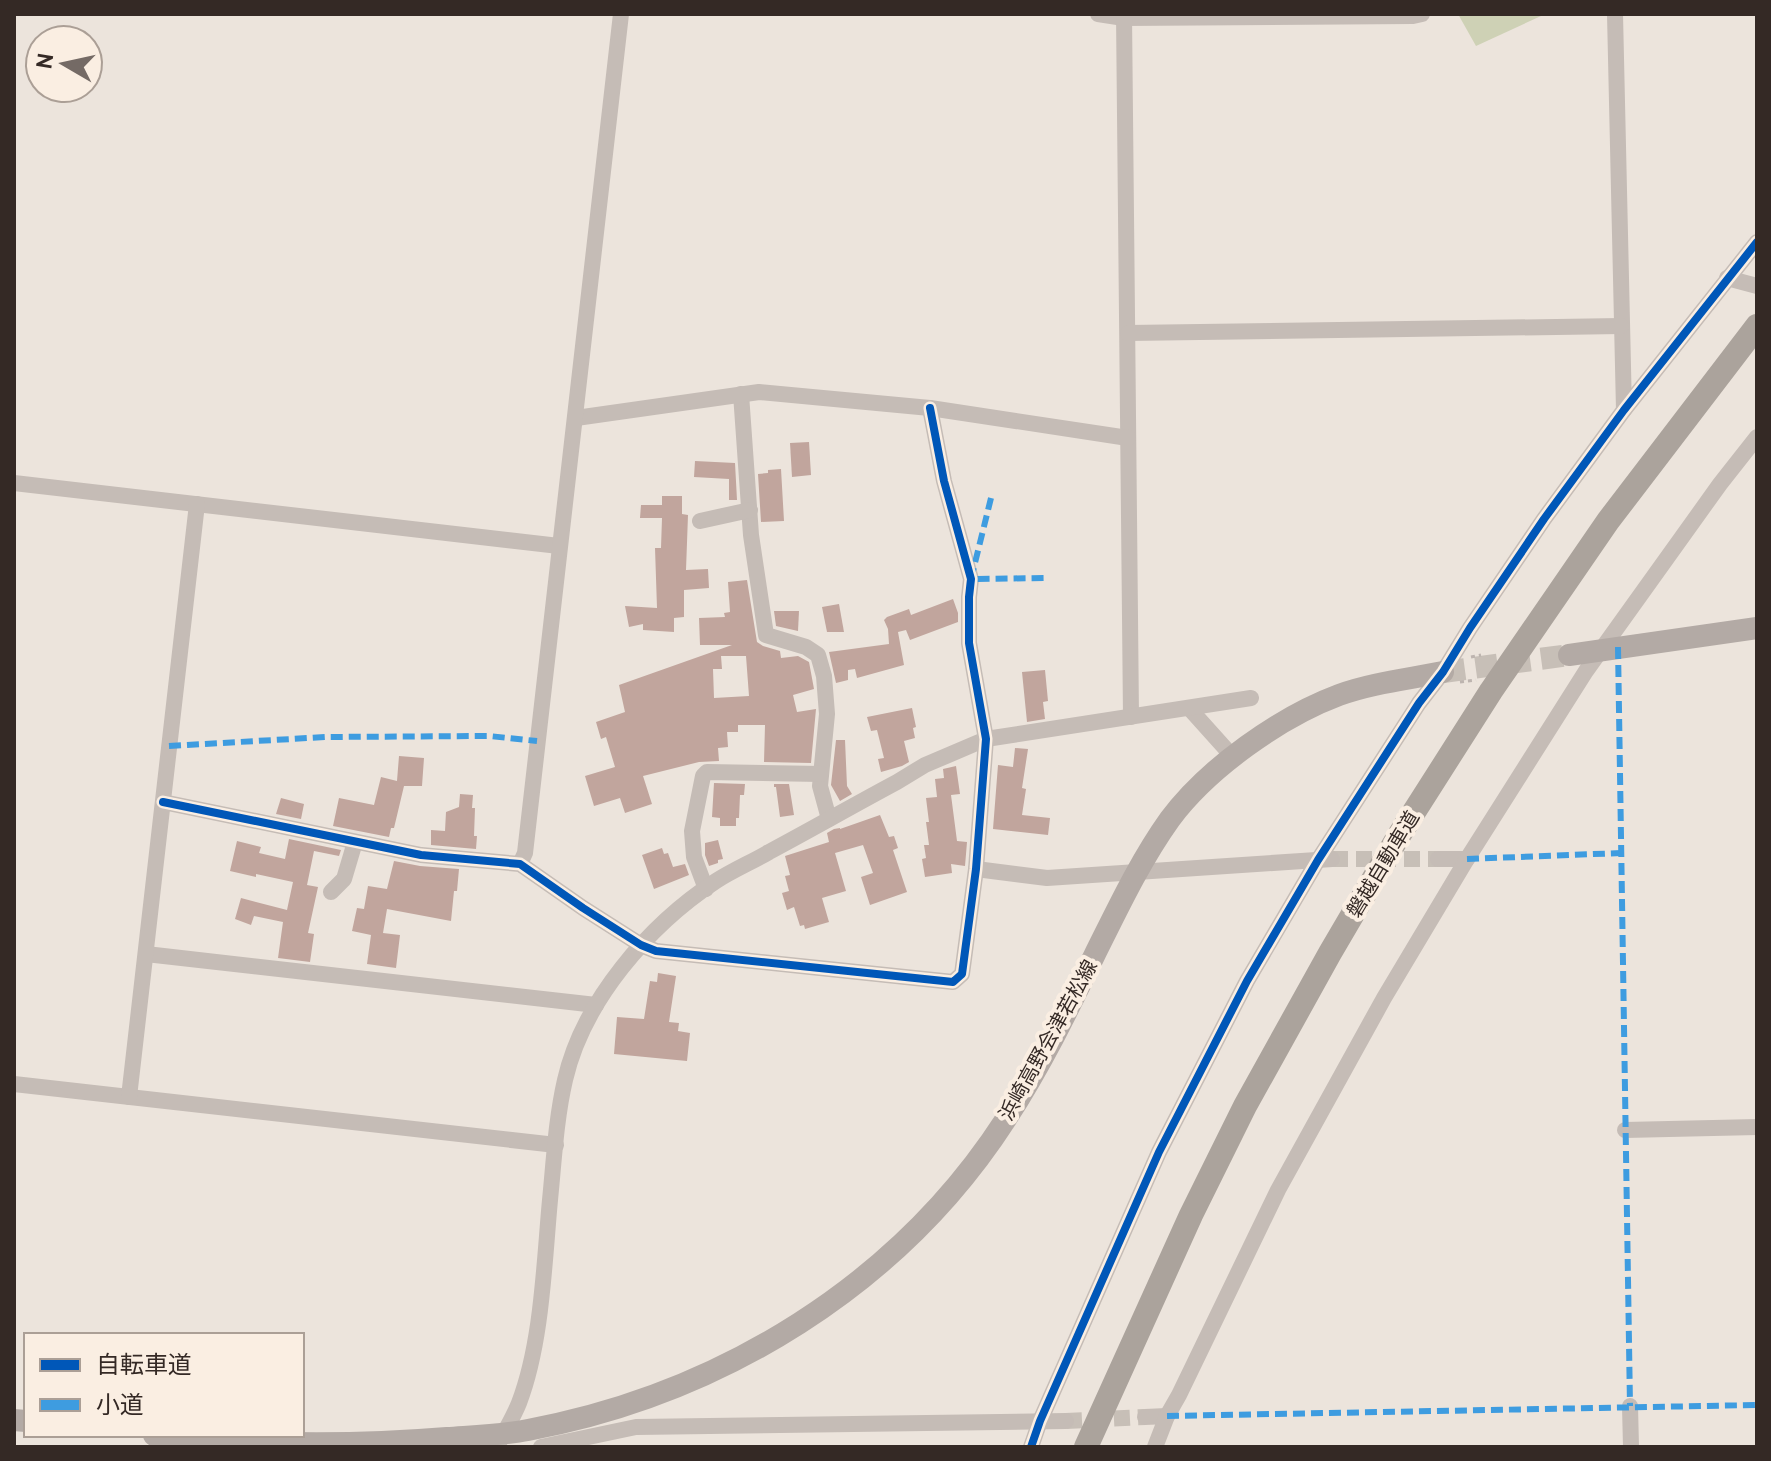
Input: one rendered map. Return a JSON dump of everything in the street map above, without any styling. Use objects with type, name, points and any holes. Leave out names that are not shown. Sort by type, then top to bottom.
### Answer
[{"type":"highway","name":"磐越自動車道","points":[[1086,1447],[1184,1229],[1245,1106],[1398,837],[1491,691],[1608,521],[1757,326]]},
{"type":"main road","points":[[1569,655],[1757,628]]},
{"type":"main road","name":"浜崎高野会津若松線","points":[[178,1437],[310,1444],[500,1440],[644,1400],[712,1373],[791,1329],[862,1279],[930,1215],[977,1162],[1047,1049],[1137,872],[1171,817],[1196,791],[1233,757],[1301,712],[1340,695],[1446,666]]},
{"type":"street","points":[[520,864],[525,853],[621,14]]},
{"type":"street","points":[[1098,14],[1422,14]]},
{"type":"street","points":[[1615,14],[1624,410]]},
{"type":"street","points":[[1124,16],[1131,717]]},
{"type":"street","points":[[1031,1447],[1159,1152],[1247,981],[1325,860],[1419,703],[1544,519],[1624,410],[1757,242]]},
{"type":"street","points":[[1727,278],[1757,286]]},
{"type":"street","points":[[1128,333],[1621,326]]},
{"type":"street","points":[[576,418],[759,392],[930,408],[1128,438]]},
{"type":"street","points":[[741,394],[751,535],[766,635],[806,647],[818,655],[824,676],[827,714],[820,786],[829,819]]},
{"type":"street","points":[[163,802],[421,855],[520,864],[583,908],[641,945],[656,951],[953,982],[962,974],[976,869],[986,739],[969,643],[971,579],[944,481],[930,408]]},
{"type":"street","points":[[1155,1447],[1167,1416],[1278,1190],[1384,998],[1578,683],[1757,437]]},
{"type":"street","points":[[14,483],[559,546]]},
{"type":"street","points":[[129,1097],[197,504]]},
{"type":"street","points":[[700,521],[750,510]]},
{"type":"street","points":[[500,1440],[519,1403],[536,1332],[559,1108],[565,1078],[579,1038],[596,1005],[641,945],[672,915],[716,881],[925,765],[986,739],[1251,698]]},
{"type":"street","points":[[1189,708],[1233,757]]},
{"type":"street","points":[[706,889],[694,857],[692,831],[703,776],[707,772],[821,774]]},
{"type":"street","points":[[331,892],[344,879],[355,842]]},
{"type":"street","points":[[1438,859],[1467,859]]},
{"type":"street","points":[[976,869],[1047,878],[1325,860]]},
{"type":"street","points":[[146,954],[596,1005]]},
{"type":"street","points":[[14,1084],[556,1145]]},
{"type":"street","points":[[1625,1130],[1757,1127]]},
{"type":"street","points":[[1630,1406],[1631,1447]]},
{"type":"street","points":[[1145,1417],[1167,1416]]},
{"type":"street","points":[[541,1447],[636,1427],[1066,1421]]},
{"type":"path","points":[[1446,666],[1481,655]]},
{"type":"green space","points":[[1458,14],[1539,14],[1541,16],[1476,46]]},
{"type":"building","points":[[809,442],[811,475],[792,477],[790,443]]},
{"type":"building","points":[[695,461],[735,463],[737,500],[729,500],[729,479],[694,477]]},
{"type":"building","points":[[781,469],[784,521],[761,522],[758,474]]},
{"type":"building","points":[[662,496],[682,496],[682,514],[688,515],[686,570],[708,569],[709,588],[684,590],[684,617],[674,618],[674,632],[643,630],[643,624],[629,627],[625,606],[657,608],[655,548],[661,548],[662,518],[640,518],[641,505],[662,505]]},
{"type":"building","points":[[747,580],[757,642],[780,651],[781,658],[798,656],[809,662],[814,689],[793,695],[797,712],[816,709],[811,763],[764,762],[765,725],[738,725],[738,732],[727,732],[728,747],[718,748],[719,761],[699,762],[643,776],[652,804],[625,813],[620,798],[594,806],[585,776],[615,767],[606,737],[601,739],[596,722],[625,712],[619,685],[732,645],[700,645],[699,618],[725,617],[724,613],[730,612],[728,582]],"holes":[[[721,656],[746,656],[749,696],[714,698],[713,669],[722,669]]]},
{"type":"building","points":[[953,599],[958,622],[910,640],[906,630],[898,632],[904,665],[857,678],[855,669],[848,670],[848,680],[836,683],[829,652],[889,644],[884,620],[887,617],[909,609],[911,615]]},
{"type":"building","points":[[839,604],[844,632],[827,632],[822,607]]},
{"type":"building","points":[[774,611],[799,611],[798,631],[776,626]]},
{"type":"building","points":[[1045,670],[1048,701],[1043,702],[1045,719],[1027,722],[1022,672]]},
{"type":"building","points":[[912,708],[915,738],[904,741],[909,762],[881,772],[878,759],[884,758],[877,730],[871,731],[867,717]]},
{"type":"building","points":[[836,740],[845,740],[847,786],[852,794],[840,801],[831,785]]},
{"type":"building","points":[[1015,748],[1028,749],[1022,788],[1026,789],[1022,815],[1050,818],[1048,835],[993,829],[998,765],[1013,767]]},
{"type":"building","points":[[399,756],[424,758],[422,786],[404,786],[389,837],[333,826],[339,798],[374,805],[381,777],[397,781]]},
{"type":"building","points":[[956,766],[960,794],[951,795],[957,841],[967,842],[965,866],[951,864],[952,873],[925,877],[922,859],[926,858],[924,845],[929,845],[926,798],[937,797],[935,779],[944,778],[943,769]]},
{"type":"building","points":[[714,783],[745,784],[744,795],[740,795],[736,826],[720,826],[720,818],[712,817]]},
{"type":"building","points":[[774,784],[789,784],[794,815],[780,817]]},
{"type":"building","points":[[460,794],[473,795],[476,849],[431,845],[431,830],[445,831],[446,812],[459,807]]},
{"type":"building","points":[[281,798],[304,804],[301,819],[276,814]]},
{"type":"building","points":[[880,815],[889,837],[894,836],[898,848],[893,850],[907,892],[870,905],[861,877],[873,873],[863,845],[835,853],[846,891],[822,898],[829,922],[805,929],[804,925],[800,926],[794,907],[787,910],[782,893],[789,891],[785,876],[790,875],[785,856],[829,842],[827,833],[834,829]]},
{"type":"building","points":[[289,839],[341,850],[339,856],[314,851],[307,885],[318,887],[308,933],[314,934],[310,962],[278,958],[283,922],[254,916],[251,925],[235,919],[241,898],[287,910],[293,882],[230,871],[237,841],[261,847],[259,853],[285,859]]},
{"type":"building","points":[[718,840],[723,859],[709,866],[705,843]]},
{"type":"building","points":[[662,848],[664,854],[668,853],[673,867],[685,864],[689,875],[654,889],[642,855]]},
{"type":"building","points":[[394,861],[459,869],[451,921],[387,909],[383,933],[400,935],[396,968],[367,964],[371,935],[352,931],[357,908],[364,909],[368,886],[387,889]]},
{"type":"building","points":[[658,973],[676,976],[669,1022],[679,1023],[678,1031],[690,1033],[687,1061],[614,1054],[617,1017],[644,1019],[650,981],[657,982]]},
{"type":"tunnel","points":[[1443,672],[1569,655]]},
{"type":"tunnel","points":[[1332,859],[1438,859]]},
{"type":"tunnel","points":[[1066,1421],[1145,1417]]},
{"type":"marked path","points":[[991,498],[971,579],[1046,578]]},
{"type":"marked path","points":[[1618,647],[1630,1406]]},
{"type":"marked path","points":[[169,746],[326,737],[489,736],[537,741]]},
{"type":"marked path","points":[[1467,859],[1621,853]]},
{"type":"marked path","points":[[1167,1416],[1757,1405]]},
{"type":"cycle path","points":[[1031,1447],[1159,1152],[1247,981],[1318,860],[1419,703],[1443,672],[1544,519],[1624,410],[1757,242]]},
{"type":"cycle path","points":[[163,802],[421,855],[520,864],[583,908],[641,945],[656,951],[953,982],[962,974],[976,869],[986,739],[969,643],[971,579],[944,481],[930,408]]}]
